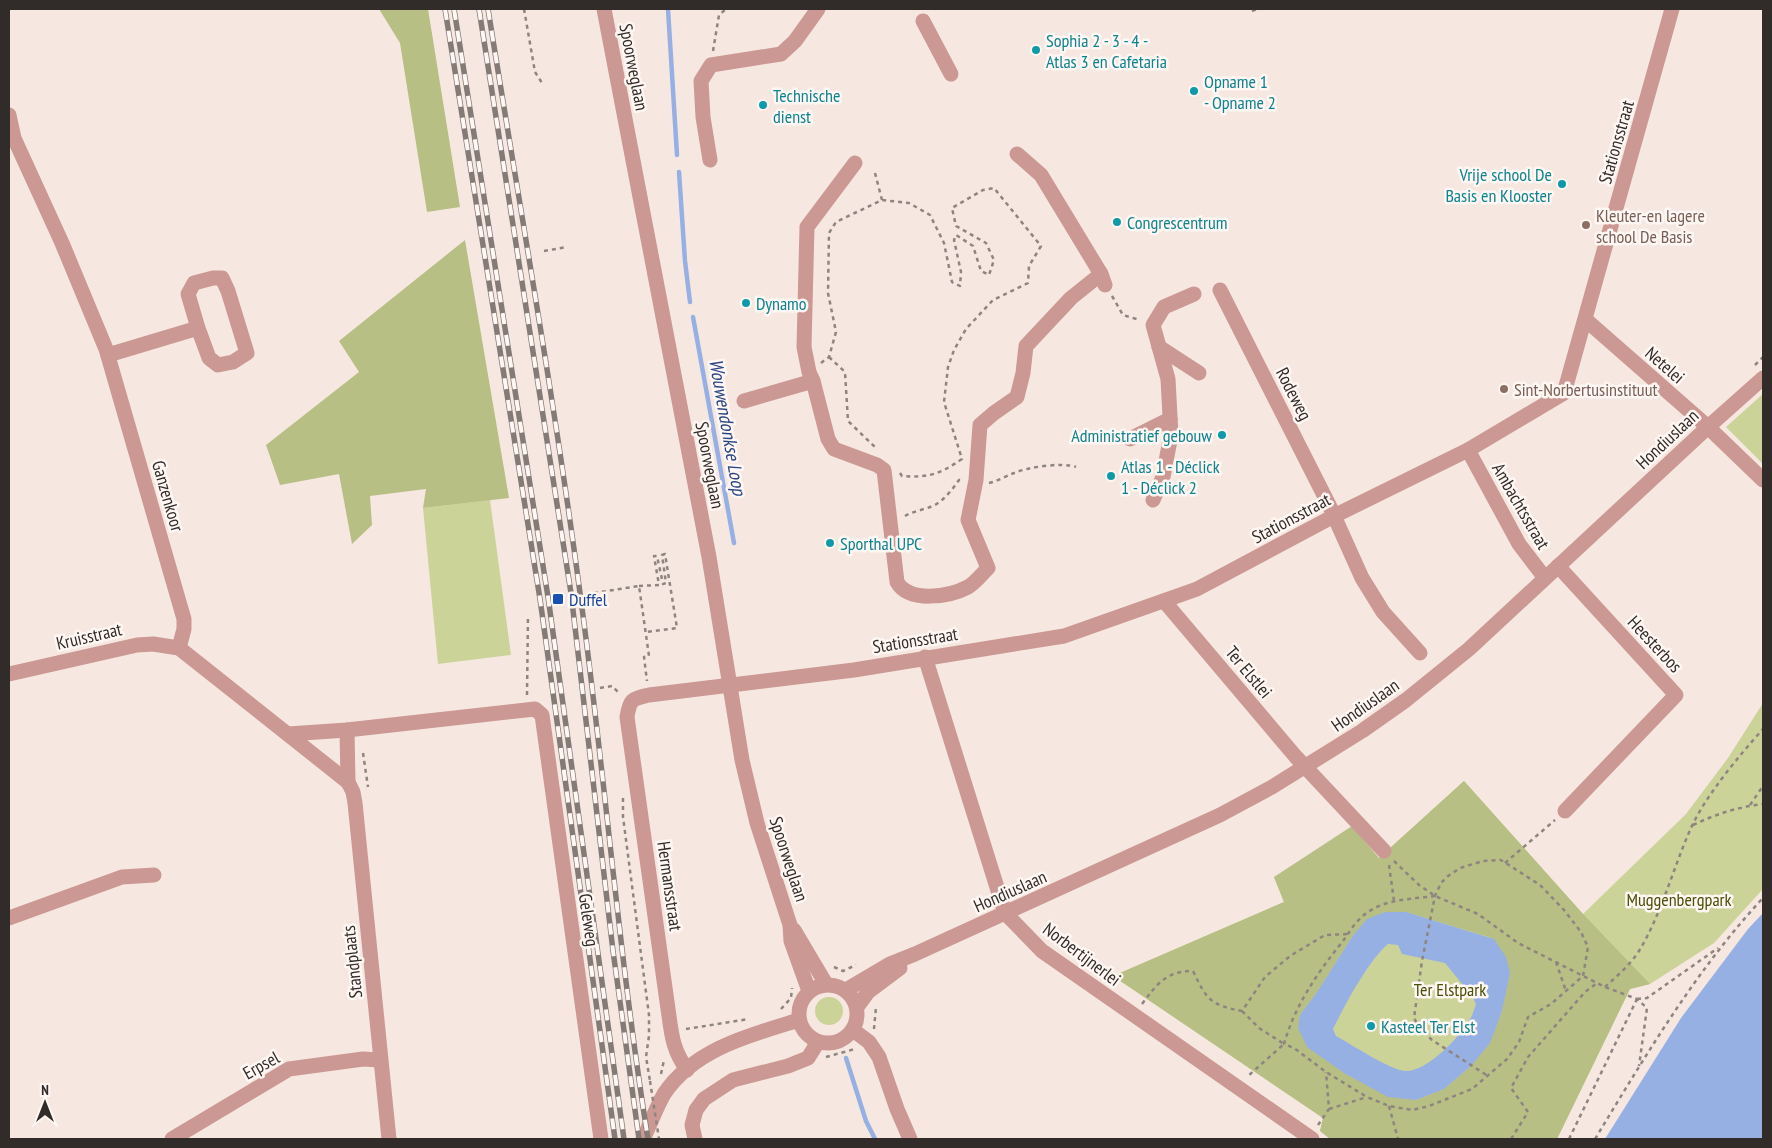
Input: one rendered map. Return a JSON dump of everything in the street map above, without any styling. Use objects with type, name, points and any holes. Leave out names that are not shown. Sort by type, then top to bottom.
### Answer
[{"type":"street","name":"Spoorweglaan","points":[[604,9],[709,557],[749,796],[790,925],[800,937],[808,968],[809,991]]},
{"type":"street","points":[[710,160],[701,81],[711,65],[781,54],[795,42],[818,9]]},
{"type":"street","name":"Stationsstraat","points":[[629,704],[635,698],[650,695],[854,670],[1064,636],[1197,590],[1334,516],[1468,450],[1564,392],[1586,320],[1672,9]]},
{"type":"street","points":[[923,21],[951,74]]},
{"type":"street","name":"Ganzenkoor","points":[[9,116],[14,138],[62,243],[108,355],[184,619],[184,629],[179,648]]},
{"type":"street","points":[[855,163],[807,227],[804,347],[828,440],[834,449],[877,465],[884,470],[897,582],[900,588],[917,595],[940,596],[969,586],[988,568],[968,520],[976,480],[980,426],[994,413],[1018,398],[1026,346],[1071,298],[1103,279],[1041,176],[1017,154]]},
{"type":"street","points":[[212,278],[222,278],[228,291],[247,353],[233,362],[218,365],[209,358],[198,328],[188,294],[194,283],[212,278]]},
{"type":"street","name":"Rodeweg","points":[[1220,290],[1334,516],[1362,578],[1383,612],[1420,653]]},
{"type":"street","points":[[1153,500],[1163,477],[1171,435],[1168,379],[1153,325],[1164,307],[1194,294]]},
{"type":"street","name":"Netelei","points":[[1586,320],[1708,427],[1763,480]]},
{"type":"street","points":[[108,355],[198,328]]},
{"type":"street","points":[[1159,346],[1199,373]]},
{"type":"street","name":"Hondiuslaan","points":[[846,990],[872,981],[915,954],[1204,823],[1306,767],[1377,722],[1438,676],[1469,649],[1763,378]]},
{"type":"street","points":[[744,401],[813,381]]},
{"type":"street","points":[[1130,439],[1170,419]]},
{"type":"street","name":"Ambachtsstraat","points":[[1468,450],[1519,544],[1545,578]]},
{"type":"street","name":"Heesterbos","points":[[1558,566],[1676,695],[1565,811]]},
{"type":"street","name":"Ter Elstlei","points":[[1164,601],[1296,757],[1386,853]]},
{"type":"street","name":"Kruisstraat","points":[[9,674],[137,645],[153,644],[179,648]]},
{"type":"street","points":[[179,648],[348,782]]},
{"type":"street","name":"Norbertijnerlei","points":[[925,657],[1005,914],[1042,951],[1311,1138]]},
{"type":"street","points":[[288,734],[347,730],[534,703]]},
{"type":"street","name":"Geleweg","points":[[534,703],[542,715],[601,1139]]},
{"type":"street","name":"Hermansstraat","points":[[629,704],[626,717],[671,1032],[678,1056],[687,1070]]},
{"type":"street","name":"Standplaats","points":[[347,730],[348,782],[353,792],[355,803],[389,1139]]},
{"type":"street","points":[[9,918],[122,877],[154,875]]},
{"type":"street","name":"Spoorweglaan","points":[[808,968],[826,984]]},
{"type":"street","name":"Hondiuslaan","points":[[853,1030],[857,1020],[857,1007],[868,992],[872,981]]},
{"type":"street","points":[[857,1007],[853,997],[846,990],[837,985],[826,984],[815,987],[803,998],[800,1005],[799,1020],[807,1034],[818,1042],[830,1043],[843,1040],[853,1030],[869,1042],[879,1057],[897,1109],[910,1139]]},
{"type":"street","points":[[643,1139],[664,1095],[687,1070],[732,1041],[799,1020]]},
{"type":"street","points":[[695,1139],[692,1125],[696,1110],[704,1099],[733,1080],[788,1066],[808,1058],[818,1042]]},
{"type":"street","name":"Erpsel","points":[[172,1139],[289,1069],[364,1059],[380,1060]]},
{"type":"path","points":[[524,9],[535,72],[542,83]]},
{"type":"path","points":[[711,65],[719,15],[726,9]]},
{"type":"path","points":[[1252,11],[1257,9]]},
{"type":"path","points":[[876,173],[882,200]]},
{"type":"path","points":[[883,454],[848,421],[845,372],[829,357],[836,332],[828,294],[829,233],[836,222],[882,200],[909,204],[930,215],[944,243],[952,282],[960,286],[961,272],[954,240],[956,235],[973,246],[981,271],[989,275],[994,260],[986,243],[956,226],[952,208],[983,190],[994,188],[1041,246],[1029,266],[1028,283],[993,300],[966,329],[954,350],[948,367],[944,402],[962,459],[943,472],[917,477],[902,476],[896,469]]},
{"type":"path","points":[[544,251],[567,247]]},
{"type":"path","points":[[1103,279],[1123,315],[1153,325]]},
{"type":"path","points":[[594,593],[659,584],[654,556],[657,556],[663,584],[666,583],[662,554],[665,554],[677,628],[646,632]]},
{"type":"path","points":[[639,586],[649,656],[644,657],[646,675]]},
{"type":"path","points":[[528,614],[527,698],[534,703]]},
{"type":"path","points":[[600,688],[612,686]]},
{"type":"path","points":[[1605,987],[1626,968],[1638,952],[1657,914],[1692,826],[1715,789],[1763,729]]},
{"type":"path","points":[[362,748],[366,763],[368,792]]},
{"type":"path","points":[[1750,805],[1763,786]]},
{"type":"path","points":[[638,794],[624,797],[622,804],[649,1015],[646,1057],[659,1139]]},
{"type":"path","points":[[1692,826],[1717,814],[1750,805],[1763,804]]},
{"type":"path","points":[[1505,863],[1565,811]]},
{"type":"path","points":[[1386,853],[1419,886],[1435,896],[1478,914],[1518,944],[1605,987],[1637,999],[1646,1008],[1639,1066]]},
{"type":"path","points":[[1386,853],[1394,901]]},
{"type":"path","points":[[1133,1015],[1159,982],[1180,970],[1193,970],[1204,993],[1220,1007],[1242,1011],[1260,1028],[1284,1044],[1294,1048],[1326,1072],[1367,1097],[1390,1106],[1412,1110],[1429,1106],[1472,1089],[1488,1076],[1506,1058],[1519,1042],[1528,1018],[1552,1004],[1583,976],[1588,947],[1582,932],[1564,910],[1540,886],[1500,860],[1484,861],[1460,868],[1448,876],[1441,884],[1435,896],[1422,961],[1414,1018],[1420,1029],[1442,1048],[1488,1076]]},
{"type":"path","points":[[1236,1087],[1284,1044],[1298,1005],[1359,919],[1369,911],[1394,901],[1435,896]]},
{"type":"path","points":[[1595,1139],[1639,1066],[1698,976],[1763,898]]},
{"type":"path","points":[[1242,1011],[1265,977],[1290,956],[1325,935],[1348,934]]},
{"type":"path","points":[[1637,999],[1647,998],[1722,946]]},
{"type":"path","points":[[780,1010],[791,998],[795,974],[824,961],[826,964],[843,971],[861,963],[872,981],[877,992],[874,1033],[869,1042],[864,1046],[822,1058],[808,1058]]},
{"type":"path","points":[[1556,962],[1566,992]]},
{"type":"path","points":[[1511,1139],[1528,1112],[1512,1088],[1528,1057],[1585,992],[1597,983]]},
{"type":"path","points":[[1569,1139],[1637,999]]},
{"type":"path","points":[[671,1032],[751,1018]]},
{"type":"path","points":[[1311,1138],[1329,1109],[1326,1072]]},
{"type":"path","points":[[1329,1109],[1367,1097]]},
{"type":"path","points":[[1390,1106],[1398,1139]]},
{"type":"green space","points":[[379,9],[428,9],[460,207],[427,212],[400,43]]},
{"type":"green space","points":[[465,240],[509,498],[423,508],[426,489],[370,496],[372,525],[352,544],[339,474],[280,485],[266,445],[359,372],[339,341]]},
{"type":"green space","points":[[1763,394],[1763,464],[1726,427]]},
{"type":"green space","points":[[490,500],[511,655],[438,664],[423,508]]},
{"type":"green space","name":"Ter Elstpark","points":[[1763,703],[1763,889],[1714,943],[1650,984],[1630,989],[1557,1139],[1330,1139],[1320,1131],[1323,1118],[1113,976],[1284,902],[1274,877],[1379,858],[1464,781],[1583,914],[1686,814],[1728,758]]},
{"type":"green space","name":"Ter Elstpark","points":[[1464,781],[1583,914],[1650,984],[1630,989],[1557,1139],[1330,1139],[1320,1131],[1323,1118],[1113,976],[1284,902],[1274,877],[1352,826],[1379,858]],"holes":[[[1406,912],[1489,937],[1502,1011],[1489,1043],[1471,1066],[1444,1089],[1416,1100],[1300,1015],[1354,934]]]},
{"type":"green space","points":[[829,997],[839,1001],[843,1011],[839,1021],[829,1025],[819,1021],[815,1011],[819,1001]]},
{"type":"water","points":[[1385,912],[1406,912],[1494,939],[1506,957],[1510,973],[1502,1011],[1490,1043],[1471,1066],[1444,1089],[1416,1100],[1388,1097],[1344,1073],[1307,1047],[1298,1028],[1300,1015],[1354,934],[1367,919]],"holes":[[[1388,944],[1398,945],[1402,954],[1445,963],[1472,996],[1476,1004],[1472,1016],[1451,1044],[1423,1066],[1405,1071],[1398,1070],[1360,1050],[1336,1036],[1333,1029],[1373,961]]]},
{"type":"water","points":[[1763,913],[1763,1139],[1605,1139],[1681,1018],[1748,929]]},
{"type":"waterway","name":"Wouwendonkse Loop","points":[[668,9],[677,155]]},
{"type":"waterway","name":"Wouwendonkse Loop","points":[[679,172],[685,261],[690,302]]},
{"type":"waterway","name":"Wouwendonkse Loop","points":[[693,317],[734,543]]},
{"type":"waterway","name":"Wouwendonkse Loop","points":[[846,1058],[866,1121],[875,1139]]},
{"type":"railway","points":[[445,9],[540,599],[615,1139]]},
{"type":"railway","points":[[454,9],[548,597],[624,1139]]},
{"type":"railway","points":[[479,9],[571,593],[613,951],[639,1139]]},
{"type":"railway","points":[[488,9],[548,373],[570,520],[589,661],[620,935],[648,1139]]},
{"type":"place","name":"Sophia 2 - 3 - 4 - Atlas 3 en Cafetaria","points":[[1036,50]]},
{"type":"place","name":"Opname 1 - Opname 2","points":[[1194,91]]},
{"type":"place","name":"Technische dienst","points":[[763,105]]},
{"type":"place","name":"Vrije school De Basis en Klooster","points":[[1562,184]]},
{"type":"place","name":"Congrescentrum","points":[[1117,222]]},
{"type":"place","name":"Kleuter-en lagere school De Basis","points":[[1586,225]]},
{"type":"place","name":"Dynamo","points":[[746,303]]},
{"type":"place","name":"Sint-Norbertusinstituut","points":[[1504,389]]},
{"type":"place","name":"Administratief gebouw","points":[[1222,435]]},
{"type":"place","name":"Atlas 1 - Déclick 1 - Déclick 2","points":[[1111,476]]},
{"type":"place","name":"Sporthal UPC","points":[[830,543]]},
{"type":"place","name":"Duffel","points":[[558,599]]},
{"type":"place","name":"Kasteel Ter Elst","points":[[1371,1026]]},
{"type":"park label","name":"Muggenbergpark","points":[[1679,899]]}]
